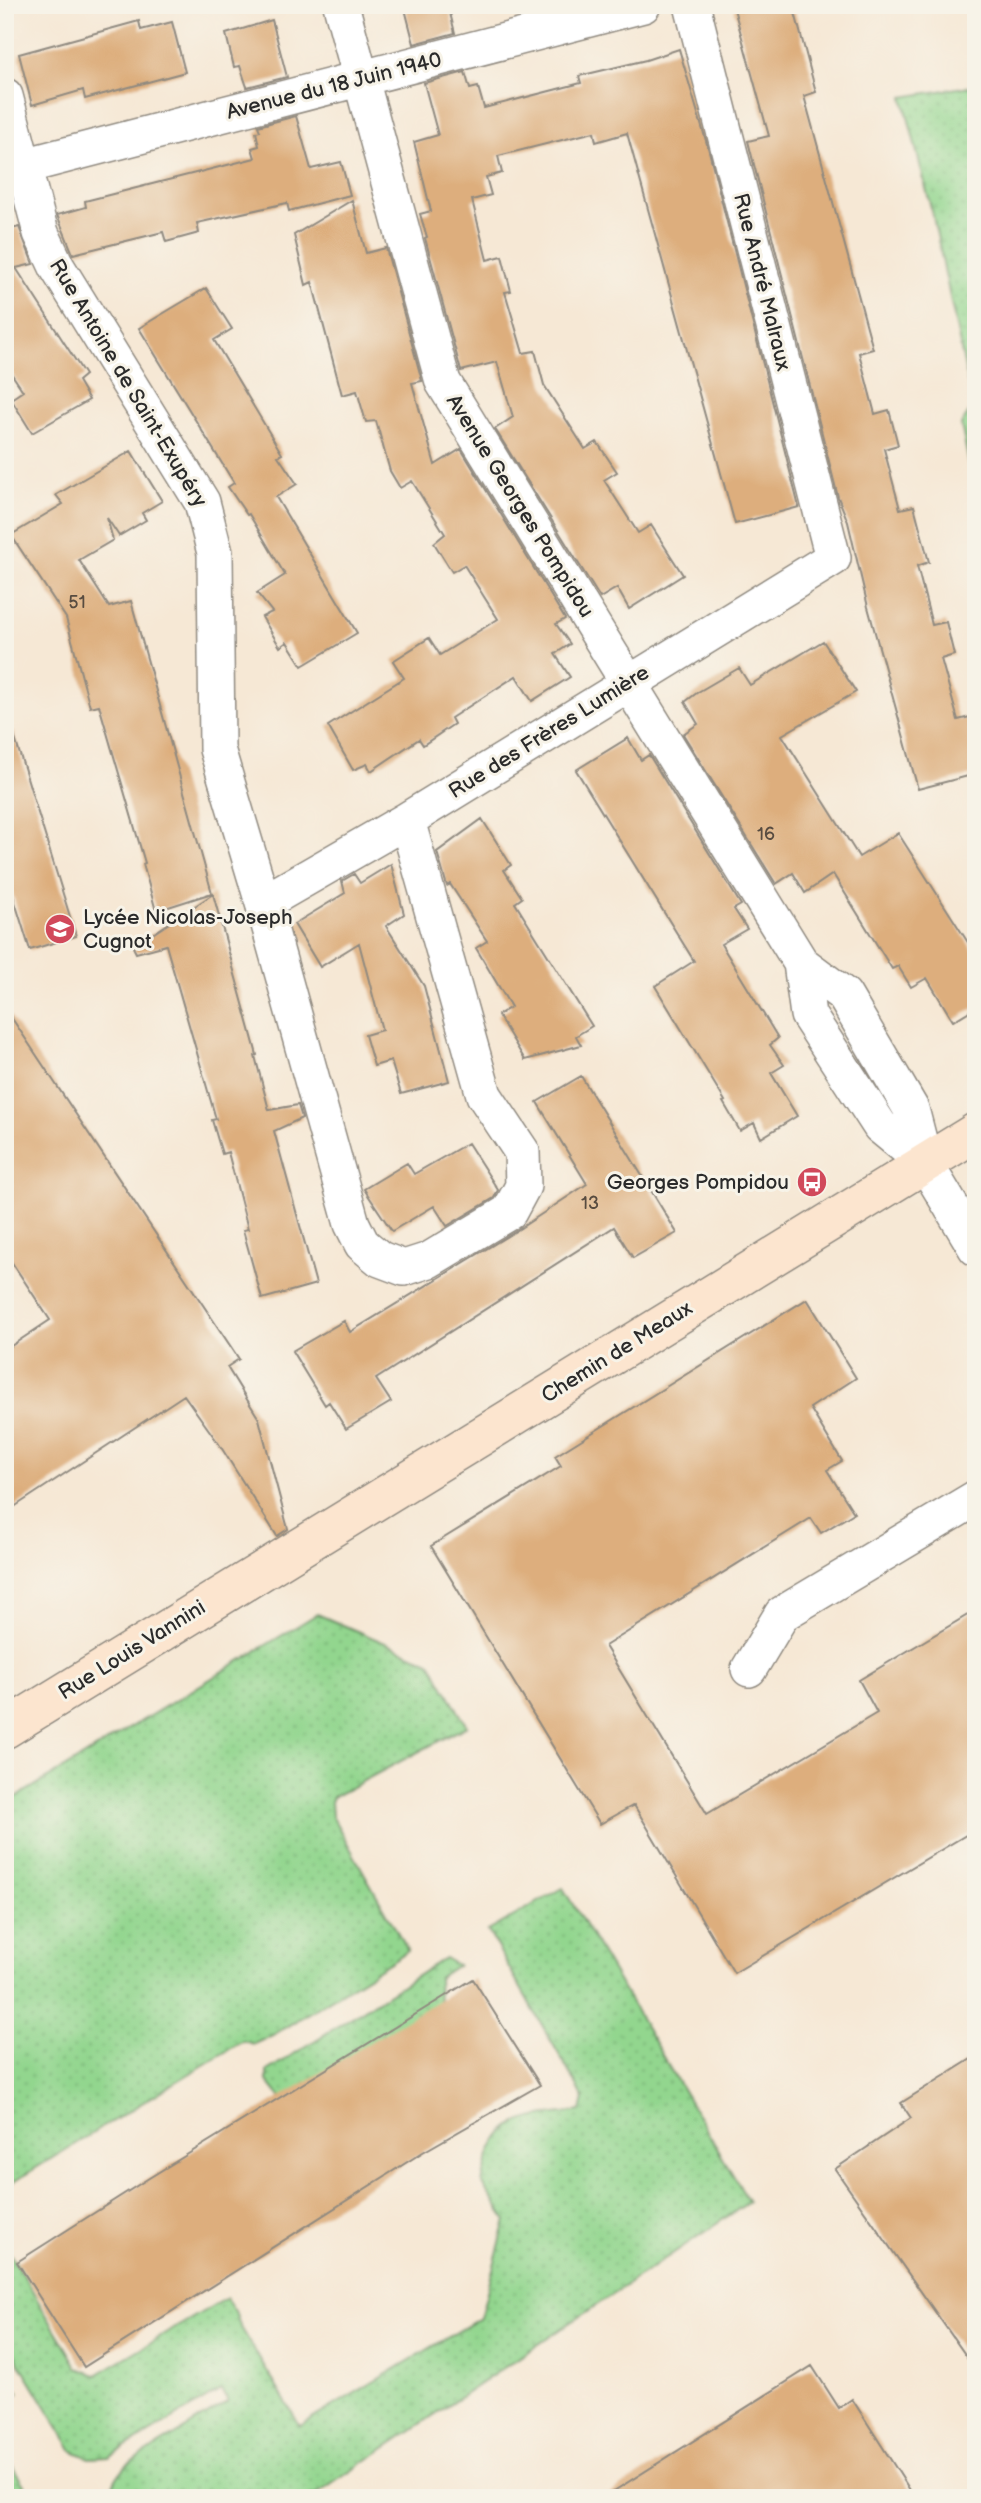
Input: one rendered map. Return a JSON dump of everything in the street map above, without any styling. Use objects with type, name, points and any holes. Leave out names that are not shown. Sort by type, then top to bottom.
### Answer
[{"type":"main road","name":"Chemin de Meaux","points":[[258,1572],[976,1132]]},
{"type":"main road","name":"Rue Louis Vannini","points":[[5,1728],[258,1572]]},
{"type":"street","name":"Avenue Georges Pompidou","points":[[341,5],[443,382],[801,962],[808,1015],[880,1126],[925,1163],[976,1248]]},
{"type":"street","name":"Avenue du 18 Juin 1940","points":[[24,166],[643,5]]},
{"type":"street","name":"Rue André Malraux","points":[[692,5],[832,558]]},
{"type":"street","name":"Rue Antoine de Saint-Exupéry","points":[[5,96],[41,233],[57,267],[202,502],[216,565],[216,749],[264,904],[352,1224],[362,1244],[380,1259],[404,1268],[429,1261],[509,1212],[523,1186],[522,1153],[484,1095],[407,820]]},
{"type":"street","name":"Rue des Frères Lumière","points":[[264,904],[407,820],[832,558]]},
{"type":"street","points":[[749,1668],[782,1614],[976,1498]]},
{"type":"green space","points":[[976,85],[976,496],[961,425],[970,411],[970,393],[933,216],[903,97]]},
{"type":"green space","points":[[317,1614],[430,1662],[467,1726],[333,1797],[331,1802],[332,1816],[408,1951],[273,2035],[254,2044],[243,2041],[5,2187],[5,1804]]},
{"type":"green space","points":[[563,1888],[749,2202],[311,2498],[111,2498],[112,2488],[127,2465],[228,2402],[221,2390],[109,2457],[89,2458],[73,2451],[5,2339],[5,2251],[10,2254],[78,2368],[96,2375],[226,2298],[300,2426],[480,2318],[506,2220],[482,2184],[494,2145],[503,2133],[526,2119],[581,2111],[584,2098],[488,1931]]},
{"type":"green space","points":[[445,1958],[457,1965],[438,1978],[440,2032],[297,2118],[267,2081],[267,2071]]},
{"type":"green space","points":[[5,2371],[19,2393],[5,2401]]},
{"type":"green space","points":[[5,2455],[32,2498],[5,2498]]},
{"type":"building","points":[[404,5],[448,5],[455,33],[414,44]]},
{"type":"building","points":[[733,5],[793,5],[816,92],[804,96],[873,349],[859,353],[875,414],[889,410],[898,445],[884,449],[900,509],[914,506],[929,562],[917,566],[932,625],[946,622],[954,655],[941,659],[958,720],[970,717],[976,737],[976,774],[918,789],[868,607],[848,522],[838,497],[748,141],[769,136]]},
{"type":"building","points":[[272,20],[287,77],[247,87],[240,66],[234,67],[226,34]]},
{"type":"building","points":[[139,21],[141,30],[172,22],[185,72],[85,99],[83,90],[32,105],[19,54]]},
{"type":"building","points":[[679,49],[709,151],[799,507],[735,524],[627,133],[596,142],[594,132],[498,156],[502,173],[486,177],[491,195],[472,200],[487,260],[502,256],[511,291],[505,292],[523,353],[535,351],[544,385],[585,449],[597,442],[617,472],[604,480],[638,533],[651,525],[683,575],[629,609],[617,588],[600,598],[495,429],[513,417],[497,362],[461,371],[420,214],[431,211],[414,142],[438,135],[424,83],[465,72],[470,89],[478,87],[484,108],[581,83],[579,76]]},
{"type":"building","points":[[296,116],[311,169],[341,162],[350,195],[289,211],[287,203],[197,223],[199,233],[166,242],[163,232],[73,254],[57,215],[86,207],[85,201],[255,158],[252,148],[259,146],[256,132],[260,131],[258,126]]},
{"type":"building","points":[[352,200],[366,253],[386,248],[422,381],[412,383],[435,465],[461,449],[565,619],[556,624],[570,644],[555,654],[570,677],[532,701],[516,676],[451,718],[454,724],[423,745],[419,739],[371,771],[367,764],[353,770],[328,726],[404,678],[393,661],[429,638],[440,655],[498,619],[464,565],[452,572],[434,543],[445,534],[412,481],[400,488],[390,471],[376,421],[366,422],[357,391],[342,395],[312,282],[306,285],[294,235]]},
{"type":"building","points":[[19,227],[33,264],[16,268],[85,375],[78,381],[89,400],[32,433],[11,399],[23,391],[5,364],[5,231]]},
{"type":"building","points":[[206,288],[232,329],[214,340],[282,454],[278,456],[297,484],[276,497],[357,633],[302,666],[287,642],[280,647],[262,617],[272,612],[257,593],[285,575],[249,514],[247,515],[228,487],[234,483],[139,328]]},
{"type":"building","points":[[131,451],[162,501],[142,513],[146,520],[119,536],[107,518],[113,540],[79,560],[109,607],[131,601],[212,893],[156,911],[143,864],[145,863],[99,705],[90,707],[66,618],[11,535],[63,504],[56,495]]},
{"type":"building","points":[[823,641],[856,692],[782,735],[859,857],[898,833],[976,955],[976,1007],[953,1021],[927,978],[911,987],[898,966],[892,969],[833,874],[805,893],[793,873],[776,884],[683,734],[698,724],[685,702],[698,692],[739,668],[750,685]]},
{"type":"building","points":[[13,732],[76,936],[30,950],[5,870],[5,734]]},
{"type":"building","points":[[628,738],[641,760],[649,755],[741,905],[734,909],[747,929],[721,944],[778,1038],[770,1045],[784,1065],[771,1073],[797,1116],[761,1138],[754,1123],[740,1131],[723,1102],[725,1101],[655,986],[694,961],[576,770]]},
{"type":"building","points":[[482,819],[511,865],[504,870],[522,898],[515,903],[592,1026],[576,1036],[581,1045],[525,1060],[498,1015],[511,1007],[476,948],[487,941],[450,884],[447,886],[437,852]]},
{"type":"building","points":[[391,864],[404,914],[386,926],[424,986],[449,1081],[401,1094],[391,1061],[374,1066],[365,1035],[382,1030],[359,943],[320,967],[294,924],[345,893],[342,881],[354,874],[360,883]]},
{"type":"building","points":[[213,894],[257,1055],[255,1056],[269,1110],[298,1105],[302,1118],[274,1131],[316,1284],[262,1299],[243,1230],[248,1229],[228,1152],[222,1154],[212,1120],[216,1119],[166,945],[136,953],[133,947]]},
{"type":"building","points":[[5,1008],[239,1359],[227,1367],[259,1419],[288,1529],[277,1536],[219,1444],[184,1395],[5,1513],[5,1350],[50,1320],[5,1252]]},
{"type":"building","points":[[581,1076],[677,1233],[633,1258],[614,1227],[376,1379],[391,1402],[346,1429],[329,1402],[325,1405],[292,1351],[344,1321],[350,1332],[519,1229],[587,1184],[537,1102]]},
{"type":"building","points":[[468,1143],[498,1190],[494,1198],[447,1226],[434,1206],[392,1231],[364,1189],[407,1163],[414,1174]]},
{"type":"building","points":[[807,1299],[856,1378],[810,1408],[842,1461],[827,1470],[854,1513],[821,1533],[811,1518],[605,1646],[707,1814],[877,1713],[859,1680],[976,1610],[976,1829],[734,1973],[634,1805],[600,1824],[431,1546],[561,1466],[555,1456]]},
{"type":"building","points":[[473,1979],[540,2085],[423,2152],[84,2367],[17,2262]]},
{"type":"building","points":[[976,2056],[976,2370],[835,2169],[911,2118],[901,2103]]},
{"type":"building","points":[[812,2366],[839,2408],[852,2399],[915,2498],[603,2498]]},
{"type":"place","name":"Lycée Nicolas-Joseph Cugnot","points":[[60,929]]},
{"type":"place","name":"Georges Pompidou","points":[[812,1182]]}]
